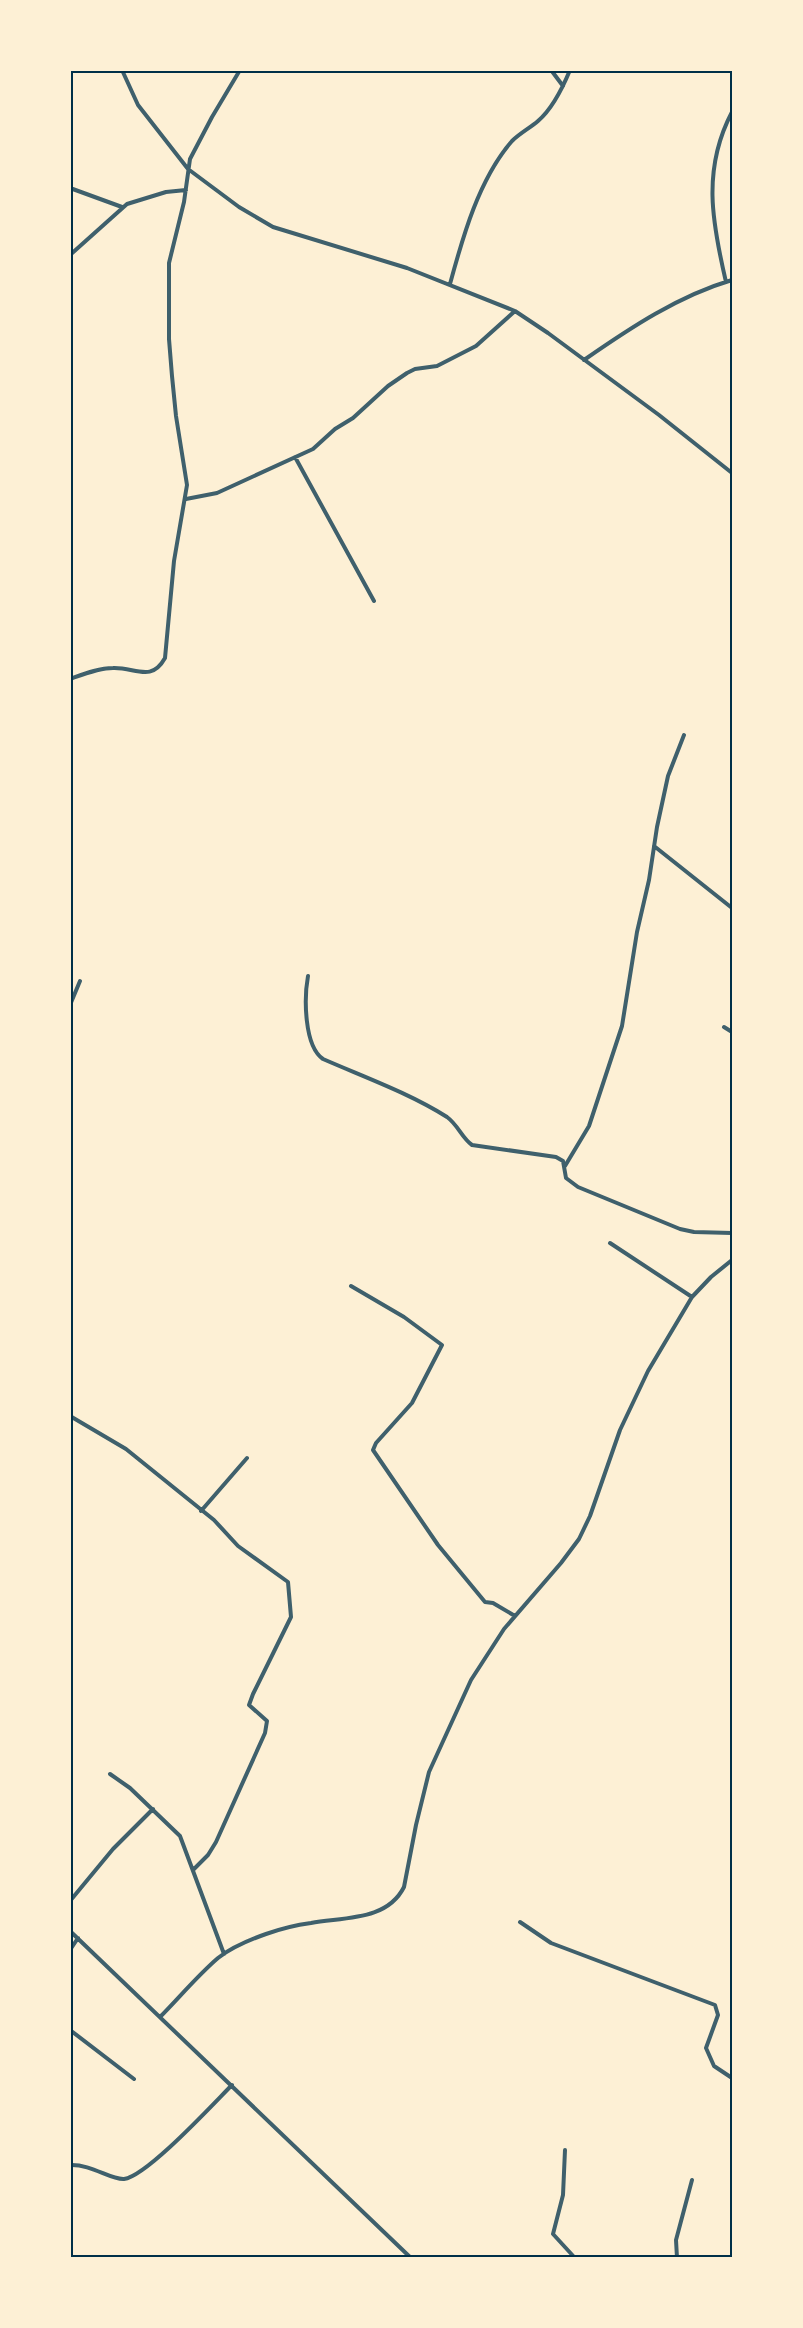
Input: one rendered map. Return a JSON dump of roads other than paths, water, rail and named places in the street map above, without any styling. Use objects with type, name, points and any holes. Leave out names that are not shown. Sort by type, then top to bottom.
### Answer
[{"type":"street","points":[[122,70],[138,105],[188,169],[239,207],[273,227],[396,264],[514,311],[584,360],[732,473]]},
{"type":"street","points":[[70,679],[113,668],[150,673],[161,664],[166,647],[174,561],[186,499],[186,471],[176,416],[171,367],[169,279],[172,248],[194,148],[240,70]]},
{"type":"street","points":[[551,70],[563,86]]},
{"type":"street","points":[[450,284],[464,231],[493,171],[512,141],[540,120],[563,86],[570,70]]},
{"type":"street","points":[[726,282],[716,237],[712,180],[716,153],[732,112]]},
{"type":"street","points":[[70,188],[123,207]]},
{"type":"street","points":[[70,255],[123,207],[166,192],[186,190]]},
{"type":"street","points":[[584,360],[653,316],[699,291],[732,280]]},
{"type":"street","points":[[186,499],[218,493],[320,445],[335,429],[353,418],[388,386],[415,369],[437,366],[476,346],[514,311]]},
{"type":"street","points":[[295,457],[374,601]]},
{"type":"street","points":[[564,1167],[589,1126],[622,1026],[668,776],[684,735]]},
{"type":"street","points":[[654,846],[732,908]]},
{"type":"street","points":[[308,976],[306,995],[310,1042],[317,1055],[445,1116],[472,1145],[556,1157],[563,1161],[566,1178],[578,1187],[680,1229],[694,1232],[732,1233]]},
{"type":"street","points":[[70,1005],[80,981]]},
{"type":"street","points":[[724,1027],[732,1032]]},
{"type":"street","points":[[610,1243],[692,1297]]},
{"type":"street","points":[[160,2017],[224,1954],[238,1945],[269,1933],[375,1912],[399,1896],[404,1887],[429,1772],[471,1680],[504,1629],[579,1539],[590,1516],[620,1430],[648,1371],[692,1297],[732,1260]]},
{"type":"street","points":[[351,1286],[404,1317],[442,1345],[412,1403],[373,1450],[438,1545],[485,1602],[493,1602],[514,1616]]},
{"type":"street","points":[[70,1416],[126,1449],[214,1520],[238,1546],[288,1582],[291,1617],[249,1705],[267,1721],[265,1733],[216,1842],[208,1855],[194,1869]]},
{"type":"street","points":[[201,1511],[247,1458]]},
{"type":"street","points":[[110,1774],[130,1788],[180,1836],[224,1954]]},
{"type":"street","points":[[70,1901],[113,1849],[153,1809]]},
{"type":"street","points":[[520,1922],[550,1943],[715,2005],[718,2015],[706,2048],[714,2066],[732,2078]]},
{"type":"street","points":[[70,1931],[411,2258]]},
{"type":"street","points":[[70,1950],[78,1938]]},
{"type":"street","points":[[70,2030],[134,2079]]},
{"type":"street","points":[[70,2165],[87,2166],[115,2178],[127,2178],[165,2152],[232,2085]]},
{"type":"street","points":[[565,2150],[563,2195],[553,2234],[575,2258]]},
{"type":"street","points":[[677,2258],[676,2240],[692,2180]]}]
